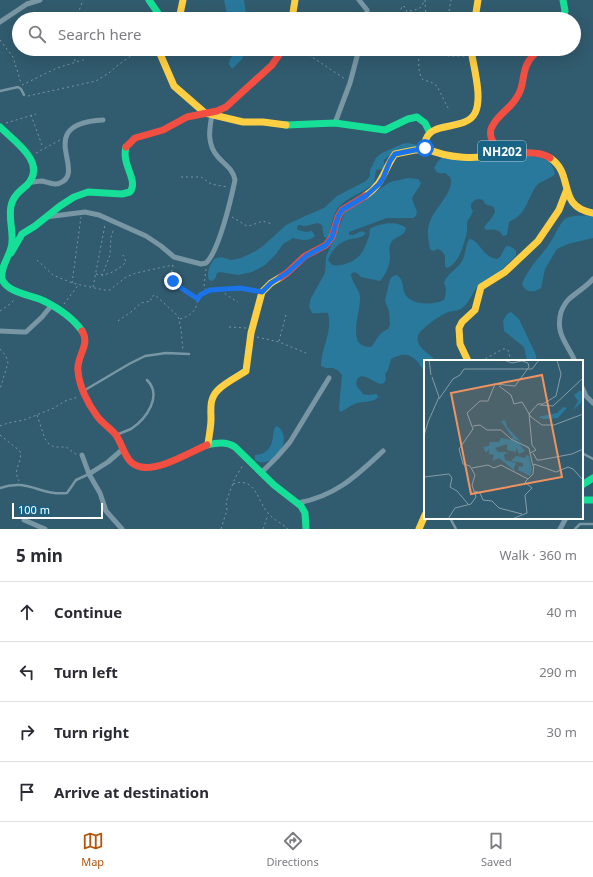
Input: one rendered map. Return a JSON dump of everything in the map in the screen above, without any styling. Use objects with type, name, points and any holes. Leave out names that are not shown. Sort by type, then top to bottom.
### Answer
[{"type":"main road","points":[[149,0],[157,12]]},
{"type":"main road","points":[[180,12],[183,0]]},
{"type":"main road","points":[[293,12],[295,0]]},
{"type":"main road","points":[[477,12],[478,0]]},
{"type":"main road","points":[[563,0],[565,12]]},
{"type":"main road","points":[[161,56],[174,86],[184,96],[208,114],[244,122],[263,122],[283,125],[335,123],[385,130],[392,128],[410,118],[417,117],[426,123],[430,133]]},
{"type":"main road","points":[[279,56],[276,61],[226,107],[208,114],[185,118],[166,129],[137,137],[129,143],[124,156],[124,164],[134,183],[134,188],[132,191],[126,194],[88,192],[80,194],[57,208],[22,234],[1,268],[0,275],[7,288],[36,298],[51,306],[85,332],[86,339],[79,360],[78,372],[85,392],[97,416],[116,435],[133,464],[147,468],[165,463],[208,444],[229,444],[248,458],[283,492],[298,503],[303,509],[306,529]]},
{"type":"main road","points":[[428,150],[425,148],[424,144],[425,139],[430,133],[440,128],[465,123],[471,120],[475,114],[477,102],[471,56]]},
{"type":"main road","name":"NH202","points":[[532,56],[528,60],[523,72],[520,89],[516,99],[492,125],[491,140],[493,146],[500,150],[541,153],[549,156],[560,169],[572,204],[581,211],[593,213]]},
{"type":"main road","points":[[3,125],[3,134],[29,157],[34,172],[32,178],[12,201],[10,216],[12,242],[9,255]]},
{"type":"main road","points":[[208,444],[211,419],[210,408],[213,397],[223,386],[246,371],[252,332],[262,292],[271,283],[287,273],[306,256],[326,245],[332,237],[338,217],[342,210],[367,195],[379,184],[395,154],[415,150],[428,150],[460,156],[476,157],[488,156],[500,150]]},
{"type":"main road","points":[[468,360],[460,344],[459,328],[462,322],[475,310],[481,287],[505,272],[538,241],[559,210],[567,189]]},
{"type":"main road","points":[[583,484],[593,478]]},
{"type":"main road","points":[[419,529],[424,517]]},
{"type":"street","points":[[15,12],[27,4],[40,0]]},
{"type":"street","points":[[359,0],[367,12]]},
{"type":"street","points":[[0,22],[12,14]]},
{"type":"street","points":[[335,123],[350,83],[357,56]]},
{"type":"street","points":[[45,217],[91,213],[146,236],[174,257],[201,264],[206,263],[216,248],[235,180],[233,173],[217,157],[210,141],[208,114]]},
{"type":"street","points":[[28,183],[43,181],[59,184],[64,181],[68,172],[65,142],[68,132],[76,125],[103,120]]},
{"type":"street","points":[[574,360],[559,330],[560,316],[563,306],[568,300],[587,286],[593,279]]},
{"type":"street","points":[[0,330],[26,332],[51,306]]},
{"type":"street","points":[[262,472],[290,442],[329,378]]},
{"type":"street","points":[[583,389],[586,396],[593,403]]},
{"type":"street","points":[[89,474],[108,462],[123,449]]},
{"type":"street","points":[[298,503],[325,496],[338,488],[354,477],[382,451]]},
{"type":"street","points":[[82,457],[89,474],[100,493],[106,510],[122,529]]},
{"type":"street","points":[[560,529],[565,519]]},
{"type":"street","points":[[24,520],[45,529]]},
{"type":"lane","points":[[0,91],[18,87],[24,95]]},
{"type":"lane","points":[[85,392],[129,364],[146,356],[166,353],[189,354]]},
{"type":"lane","points":[[116,435],[131,428],[147,413],[153,400],[154,391],[151,384],[147,380]]},
{"type":"lane","points":[[583,454],[593,459]]},
{"type":"lane","points":[[0,488],[21,484],[53,494],[67,493],[76,480],[89,474]]},
{"type":"lane","points":[[451,519],[456,529]]},
{"type":"lane","points":[[575,529],[580,524],[593,524]]},
{"type":"path","points":[[78,12],[82,1],[79,0]]},
{"type":"path","points":[[400,12],[402,6],[405,7],[407,12],[411,10],[416,11],[421,8],[425,0]]},
{"type":"path","points":[[425,0],[426,12]]},
{"type":"path","points":[[449,11],[451,0]]},
{"type":"path","points":[[0,40],[12,56]]},
{"type":"path","points":[[12,56],[21,85]]},
{"type":"path","points":[[75,56],[76,62]]},
{"type":"path","points":[[24,95],[30,96],[96,81],[109,74],[118,65],[131,56]]},
{"type":"path","points":[[309,56],[350,83]]},
{"type":"path","points":[[419,56],[421,77],[423,80],[432,82],[437,86],[448,108]]},
{"type":"path","points":[[18,87],[57,68],[86,59]]},
{"type":"path","points":[[3,125],[36,114]]},
{"type":"path","points":[[31,115],[44,149]]},
{"type":"path","points":[[29,157],[66,137]]},
{"type":"path","points":[[181,177],[201,177],[211,184],[233,188]]},
{"type":"path","points":[[72,283],[82,213]]},
{"type":"path","points":[[226,214],[247,226],[263,221],[272,224]]},
{"type":"path","points":[[93,287],[106,219]]},
{"type":"path","points":[[102,276],[110,255],[111,237],[116,223]]},
{"type":"path","points":[[96,274],[102,276],[125,264],[126,261],[123,255]]},
{"type":"path","points":[[174,257],[172,275],[175,284],[198,299]]},
{"type":"path","points":[[36,260],[53,275],[72,283],[104,290],[110,290],[126,277],[131,275],[162,266],[173,265]]},
{"type":"path","points":[[206,263],[204,288],[207,291]]},
{"type":"path","points":[[58,310],[79,284]]},
{"type":"path","points":[[180,319],[191,315],[200,295],[207,291],[240,288],[262,292]]},
{"type":"path","points":[[221,290],[238,302]]},
{"type":"path","points":[[0,311],[10,304],[18,292]]},
{"type":"path","points":[[118,321],[141,303],[151,301],[152,295],[158,297],[180,319],[183,341],[182,353]]},
{"type":"path","points":[[279,342],[286,315]]},
{"type":"path","points":[[229,327],[241,327],[306,353]]},
{"type":"path","points":[[0,349],[8,358],[8,363],[0,389]]},
{"type":"path","points":[[482,360],[503,349],[506,349],[508,350],[511,360]]},
{"type":"path","points":[[0,426],[24,420],[54,408],[85,392]]},
{"type":"path","points":[[36,415],[45,439],[49,444],[54,447],[66,447],[82,457]]},
{"type":"path","points":[[0,435],[20,451],[20,461],[16,470],[16,476],[21,484]]},
{"type":"path","points":[[221,529],[227,510],[226,502],[233,484],[248,458]]},
{"type":"path","points":[[233,484],[242,482],[253,488],[268,514],[281,522],[288,529]]},
{"type":"path","points":[[263,529],[268,514]]},
{"type":"shaded area","points":[[224,0],[244,0],[246,12],[227,12]]},
{"type":"shaded area","points":[[232,56],[243,56],[232,69],[229,64]]},
{"type":"shaded area","points":[[408,143],[417,145],[416,147],[393,152],[384,160],[384,166],[382,169],[376,170],[374,183],[348,199],[339,207],[336,211],[329,236],[327,238],[324,237],[322,225],[318,223],[305,226],[298,225],[298,230],[306,232],[312,231],[315,236],[307,240],[293,238],[283,244],[265,265],[252,272],[238,275],[220,272],[217,273],[215,279],[212,281],[209,280],[208,272],[214,259],[221,257],[231,260],[241,258],[254,252],[263,246],[286,225],[324,208],[337,196],[366,181],[370,176],[370,170],[376,158],[382,153],[402,144]]},
{"type":"shaded area","points":[[506,155],[529,156],[543,159],[549,162],[553,167],[555,174],[538,184],[523,211],[518,217],[509,222],[507,235],[503,236],[498,231],[486,230],[484,228],[495,212],[494,207],[485,204],[483,200],[475,200],[471,204],[473,211],[467,222],[467,232],[458,258],[451,266],[447,268],[445,266],[445,256],[442,251],[438,249],[433,251],[430,249],[428,230],[429,223],[448,193],[451,182],[450,177],[445,173],[438,173],[434,168],[438,161],[442,158],[474,159]]},
{"type":"shaded area","points":[[408,178],[418,179],[421,183],[412,199],[417,212],[416,216],[413,218],[387,218],[349,232],[349,235],[362,231],[366,233],[359,238],[348,240],[339,244],[328,260],[332,265],[341,265],[357,258],[363,251],[369,237],[370,229],[378,225],[393,223],[406,228],[405,231],[393,240],[390,245],[389,264],[380,281],[361,277],[354,272],[351,274],[360,297],[356,336],[358,342],[363,346],[371,347],[390,325],[389,311],[385,301],[390,279],[393,276],[397,275],[401,279],[404,292],[411,300],[422,303],[434,303],[444,300],[446,292],[444,283],[445,280],[462,261],[469,239],[475,242],[492,258],[497,259],[500,257],[506,246],[512,247],[516,251],[516,256],[500,271],[479,285],[464,307],[448,312],[430,323],[419,333],[418,340],[420,347],[435,360],[424,360],[424,370],[411,356],[401,355],[391,359],[388,370],[385,374],[386,379],[384,383],[381,384],[361,376],[357,379],[356,385],[363,394],[377,394],[378,397],[371,401],[360,402],[340,412],[339,407],[342,375],[339,371],[333,368],[321,366],[329,327],[328,313],[312,313],[309,306],[311,298],[325,273],[326,257],[345,212],[390,182]]},
{"type":"shaded area","points":[[572,216],[593,216],[593,238],[568,244],[557,249],[545,269],[541,288],[535,291],[528,291],[522,284],[525,278],[531,267],[550,243],[563,221]]},
{"type":"shaded area","points":[[511,312],[519,319],[536,355],[536,360],[527,360],[524,347],[504,331],[503,321],[507,314]]},
{"type":"shaded area","points":[[277,426],[282,432],[284,438],[283,445],[279,452],[274,458],[268,461],[261,462],[255,460],[255,455],[264,453],[270,447],[275,427]]},
{"type":"traffic: fast","points":[[149,0],[157,12]]},
{"type":"traffic: fast","points":[[563,0],[565,12]]},
{"type":"traffic: fast","points":[[286,125],[335,123],[385,130],[408,119],[417,117],[425,123],[430,133]]},
{"type":"traffic: fast","points":[[0,127],[27,153],[34,169],[32,177],[27,185],[19,192],[12,202],[10,211],[12,243],[10,252],[3,267],[2,279],[5,284],[14,291],[44,301],[60,310],[82,331]]},
{"type":"traffic: fast","points":[[11,253],[22,234],[74,197],[88,192],[122,194],[130,192],[132,182],[126,160],[126,147]]},
{"type":"traffic: fast","points":[[207,445],[225,443],[235,447],[274,485],[301,506],[305,513],[306,529]]},
{"type":"traffic: fast","points":[[583,484],[593,478]]},
{"type":"traffic: fast","points":[[583,500],[593,500]]},
{"type":"traffic: slow","points":[[180,12],[183,0]]},
{"type":"traffic: slow","points":[[293,12],[295,0]]},
{"type":"traffic: slow","points":[[476,12],[478,0]]},
{"type":"traffic: slow","points":[[161,56],[174,86],[205,113],[243,122],[263,122],[286,125]]},
{"type":"traffic: slow","points":[[472,56],[478,90],[475,113],[471,119],[429,133],[425,148],[442,154],[463,157],[483,156],[500,150]]},
{"type":"traffic: slow","points":[[365,196],[380,181],[395,154],[415,150],[428,150]]},
{"type":"traffic: slow","points":[[550,158],[558,165],[562,172],[570,197],[574,204],[582,210],[593,213]]},
{"type":"traffic: slow","points":[[468,360],[460,344],[459,328],[462,322],[475,310],[481,287],[505,272],[538,241],[559,210],[567,189]]},
{"type":"traffic: slow","points":[[208,444],[211,425],[211,404],[213,397],[221,387],[246,371],[251,333],[262,292],[271,283],[281,277]]},
{"type":"traffic: slow","points":[[419,529],[424,517]]},
{"type":"traffic: jam","points":[[126,147],[135,138],[163,130],[187,117],[217,111],[226,107],[272,65],[278,56]]},
{"type":"traffic: jam","points":[[533,56],[525,69],[519,93],[513,103],[495,121],[491,128],[490,134],[495,145],[501,149],[535,153],[550,158]]},
{"type":"traffic: jam","points":[[281,277],[305,256],[326,245],[332,237],[338,217],[342,210],[365,196]]},
{"type":"traffic: jam","points":[[82,331],[85,341],[78,366],[82,389],[87,400],[101,421],[116,435],[131,462],[141,467],[166,464],[207,445]]},
{"type":"route","points":[[173,281],[175,284],[198,299],[200,295],[213,289],[221,290],[240,288],[262,292],[271,283],[287,273],[306,256],[326,245],[332,237],[338,217],[342,210],[367,195],[379,184],[395,154],[415,150],[428,150],[425,148]]}]
